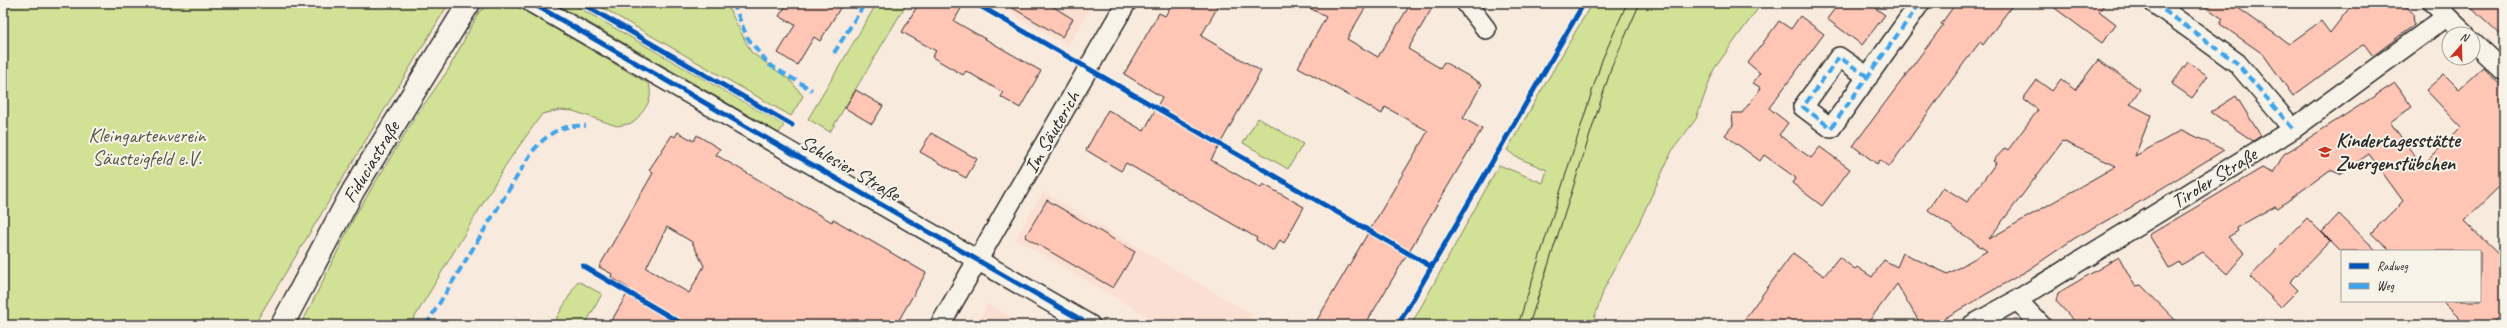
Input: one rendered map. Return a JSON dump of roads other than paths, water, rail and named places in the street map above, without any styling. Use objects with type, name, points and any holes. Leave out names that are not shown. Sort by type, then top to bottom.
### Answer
[{"type":"main road","name":"Fiduciastraße","points":[[282,325],[353,191],[469,3]]},
{"type":"street","name":"Schlesier Straße","points":[[532,3],[1090,325]]},
{"type":"street","name":"Im Säuterich","points":[[940,325],[1126,3]]},
{"type":"street","points":[[1466,3],[1486,29]]},
{"type":"street","points":[[1868,77],[1920,3]]},
{"type":"street","points":[[2154,3],[2237,63],[2293,129]]},
{"type":"street","points":[[2433,3],[2457,26]]},
{"type":"street","name":"Tiroler Straße","points":[[1972,325],[2017,300],[2293,129],[2446,16]]},
{"type":"street","points":[[2481,49],[2504,71]]},
{"type":"street","points":[[2017,300],[2041,325]]},
{"type":"tram line","points":[[1518,325],[1602,60],[1627,3]]},
{"type":"tram line","points":[[1529,325],[1612,66],[1640,3]]},
{"type":"place","name":"Kindertagesstätte Zwergenstübchen","points":[[2325,152]]},
{"type":"park label","name":"Kleingartenverein Säusteigfeld e.V.","points":[[147,146]]}]
